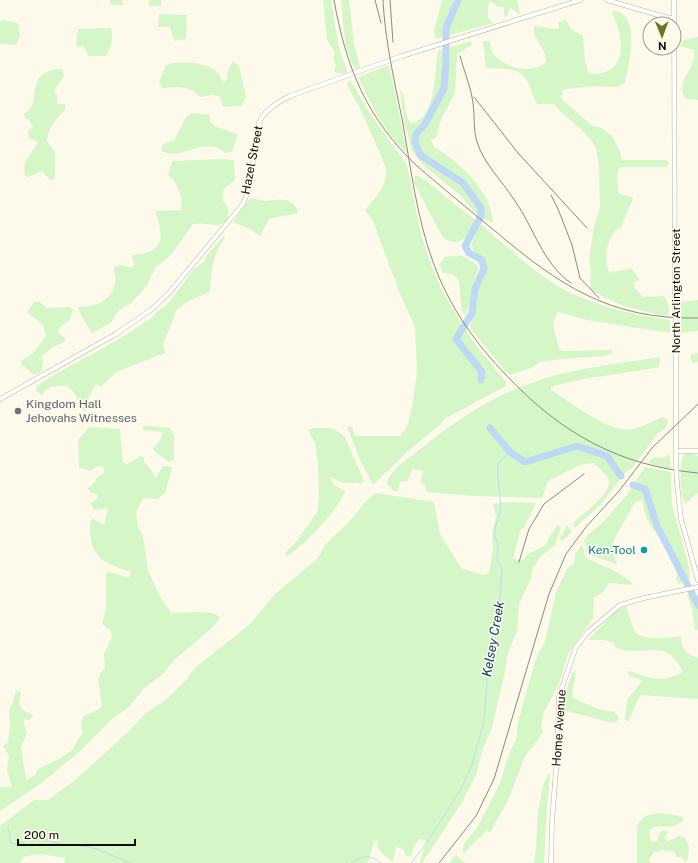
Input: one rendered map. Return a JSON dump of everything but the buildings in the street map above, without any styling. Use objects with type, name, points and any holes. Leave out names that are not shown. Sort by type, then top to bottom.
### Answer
[{"type":"street","name":"Hazel Street","points":[[0,399],[131,325],[164,298],[243,204],[248,189],[259,123],[263,115],[277,103],[290,96],[391,60],[580,0]]},
{"type":"street","points":[[607,0],[662,16]]},
{"type":"street","name":"North Arlington Street","points":[[674,0],[674,16]]},
{"type":"street","name":"North Arlington Street","points":[[674,56],[676,462],[680,519],[698,580]]},
{"type":"street","points":[[676,451],[698,451]]},
{"type":"street","name":"Home Avenue","points":[[552,863],[552,822],[557,756],[559,696],[573,653],[582,638],[616,607],[681,589],[696,587]]},
{"type":"green space","points":[[110,0],[122,0],[123,5],[111,5]]},
{"type":"green space","points":[[149,0],[161,0],[161,6],[149,6]]},
{"type":"green space","points":[[323,0],[331,0],[339,48],[347,71],[346,74],[334,72],[336,64],[333,58],[335,53],[327,40]]},
{"type":"green space","points":[[341,0],[349,0],[354,43],[360,68],[356,69],[349,56],[343,26]]},
{"type":"green space","points":[[442,0],[517,0],[520,13],[518,14],[510,7],[507,17],[504,15],[504,7],[498,7],[491,1],[488,5],[488,18],[494,23],[435,39],[434,31]]},
{"type":"green space","points":[[612,11],[621,13],[627,19],[630,29],[631,52],[625,83],[616,87],[594,86],[567,89],[563,90],[561,98],[591,125],[601,128],[612,136],[620,151],[622,160],[667,160],[669,162],[667,167],[619,168],[617,181],[619,194],[632,197],[633,199],[621,227],[616,230],[609,241],[606,255],[606,262],[610,274],[613,271],[615,272],[631,268],[640,280],[634,282],[635,288],[643,297],[664,296],[669,306],[669,315],[667,316],[627,307],[599,295],[590,289],[591,271],[589,260],[594,227],[600,207],[599,164],[596,148],[582,130],[554,104],[537,104],[526,78],[522,74],[517,71],[505,69],[486,68],[483,41],[489,41],[493,54],[505,63],[527,69],[541,66],[546,62],[546,57],[535,35],[534,26],[555,29],[559,28],[558,22],[566,20],[571,29],[583,36],[585,62],[589,74],[608,71],[618,62],[621,47],[617,26]]},
{"type":"green space","points":[[159,14],[187,15],[186,39],[174,41],[170,27],[158,27]]},
{"type":"green space","points":[[4,20],[18,23],[20,36],[16,45],[0,44],[0,21]]},
{"type":"green space","points":[[111,28],[112,43],[106,56],[89,56],[83,46],[76,46],[78,29]]},
{"type":"green space","points":[[698,37],[698,100],[686,99],[683,93],[682,86],[693,63],[694,50],[682,47],[683,40]]},
{"type":"green space","points":[[471,41],[472,45],[457,54],[455,93],[440,122],[436,138],[431,140],[434,147],[454,161],[473,179],[487,201],[493,223],[477,215],[461,196],[424,166],[411,150],[404,123],[400,89],[403,96],[406,114],[411,123],[419,120],[426,113],[430,104],[435,82],[438,51]]},
{"type":"green space","points":[[233,61],[239,66],[246,96],[242,106],[223,107],[220,97],[214,95],[200,97],[192,90],[183,88],[163,88],[159,82],[166,65],[185,62],[199,64],[212,69],[220,75],[223,82],[227,79],[228,70]]},
{"type":"green space","points":[[389,65],[407,152],[392,138],[385,128],[358,77]]},
{"type":"green space","points":[[56,69],[63,69],[64,76],[54,91],[57,95],[57,104],[65,104],[65,110],[53,124],[47,141],[55,152],[55,178],[50,180],[42,171],[29,177],[25,176],[24,165],[38,142],[29,138],[28,130],[33,127],[29,120],[25,118],[24,114],[30,109],[33,103],[36,84],[40,78],[46,73]]},
{"type":"green space","points":[[349,81],[351,81],[369,112],[407,165],[421,235],[435,275],[444,294],[472,340],[506,382],[506,386],[444,419],[442,423],[407,452],[373,485],[360,460],[347,427],[352,427],[355,436],[400,436],[407,427],[417,373],[415,327],[400,294],[373,221],[365,210],[383,185],[386,168],[362,112],[347,85]]},
{"type":"green space","points":[[192,113],[210,115],[210,122],[216,127],[238,134],[232,152],[225,153],[219,149],[207,146],[174,154],[161,151],[163,144],[174,140],[187,116]]},
{"type":"green space","points":[[221,159],[234,160],[235,180],[224,189],[222,199],[228,208],[228,221],[220,225],[193,224],[171,255],[156,267],[146,287],[130,304],[119,310],[111,323],[92,333],[78,307],[90,306],[106,299],[113,290],[115,283],[114,267],[120,265],[133,268],[134,264],[132,255],[143,254],[156,247],[161,236],[155,211],[181,210],[181,196],[174,182],[168,175],[172,161]]},
{"type":"green space","points":[[415,175],[431,185],[484,227],[528,265],[551,282],[564,290],[608,307],[639,315],[670,320],[670,333],[587,320],[559,312],[554,321],[554,330],[559,349],[562,351],[611,350],[613,353],[604,356],[540,362],[533,367],[510,375],[470,328],[483,272],[471,246],[476,233],[467,235],[458,242],[449,241],[442,236],[414,183]]},
{"type":"green space","points":[[252,198],[263,201],[281,199],[289,201],[296,208],[298,213],[269,219],[260,236],[250,229],[233,222]]},
{"type":"green space","points":[[224,236],[225,238],[215,256],[213,264],[210,292],[190,300],[177,309],[163,345],[165,353],[116,372],[101,387],[96,384],[89,396],[87,411],[82,410],[74,393],[68,387],[63,386],[48,388],[42,395],[36,391],[37,386],[127,334],[150,319],[159,310],[166,306],[194,269],[205,261],[206,256]]},
{"type":"green space","points":[[460,255],[475,263],[479,267],[474,281],[469,307],[465,316],[461,303],[458,279],[452,274],[443,273],[439,265],[445,257]]},
{"type":"green space","points":[[698,300],[698,331],[681,333],[681,302]]},
{"type":"green space","points":[[34,302],[40,302],[46,308],[70,307],[73,309],[70,320],[61,326],[58,332],[65,338],[64,342],[53,347],[42,356],[42,371],[34,375],[22,365],[21,361],[33,353],[46,336],[43,325],[27,312]]},
{"type":"green space","points":[[698,353],[698,362],[693,363],[690,357],[692,354]]},
{"type":"green space","points":[[660,357],[659,367],[568,382],[551,388],[551,390],[592,417],[616,428],[637,428],[662,417],[667,419],[668,422],[665,429],[657,434],[633,467],[627,471],[600,505],[575,528],[573,523],[595,504],[605,493],[608,487],[609,482],[607,476],[593,463],[580,465],[548,481],[542,498],[474,496],[426,492],[425,485],[420,482],[423,471],[412,469],[408,481],[400,482],[398,491],[394,491],[387,484],[391,474],[404,461],[457,421],[484,404],[514,390],[577,370]]},
{"type":"green space","points":[[89,427],[120,429],[123,463],[128,464],[141,456],[144,458],[144,462],[152,471],[155,478],[163,466],[172,468],[165,493],[157,499],[143,498],[136,513],[138,527],[143,536],[148,570],[159,595],[171,613],[204,612],[211,613],[220,618],[211,629],[175,659],[162,675],[144,688],[129,707],[113,718],[79,752],[43,782],[0,811],[0,787],[12,787],[7,770],[9,756],[3,746],[8,742],[10,726],[9,709],[12,705],[16,691],[21,692],[19,704],[23,710],[33,715],[30,720],[24,719],[24,725],[27,733],[21,747],[26,780],[35,775],[38,769],[61,758],[72,750],[83,732],[81,725],[83,716],[98,710],[102,706],[98,679],[105,666],[104,654],[112,636],[111,631],[102,624],[106,608],[106,575],[108,572],[129,577],[131,572],[104,561],[96,553],[91,541],[90,529],[92,518],[104,525],[108,508],[94,510],[90,503],[98,498],[96,494],[90,492],[88,488],[95,482],[96,478],[104,473],[103,466],[98,466],[90,471],[79,467],[78,440]]},
{"type":"green space","points":[[143,427],[170,428],[174,436],[174,460],[169,462],[154,451],[153,449],[162,437],[162,432],[143,430]]},
{"type":"green space","points":[[313,428],[330,428],[336,430],[345,437],[364,481],[361,484],[345,483],[330,477],[334,485],[345,491],[341,499],[328,517],[311,536],[287,556],[285,553],[296,542],[317,512],[319,497],[318,466],[315,443],[307,430]]},
{"type":"green space","points":[[669,453],[671,469],[655,466],[648,462],[655,457],[665,458]]},
{"type":"green space","points":[[690,453],[698,456],[698,493],[685,504],[680,479],[681,464],[684,454]]},
{"type":"green space","points":[[645,467],[671,472],[672,504],[689,567],[690,578],[679,584],[676,579],[677,573],[663,543],[646,518],[642,500],[635,502],[613,542],[613,555],[617,561],[616,564],[588,553],[584,541],[587,536],[603,522],[625,497]]},
{"type":"green space","points":[[376,493],[434,502],[440,534],[461,568],[483,575],[489,573],[493,549],[492,535],[496,517],[493,504],[507,502],[536,503],[524,528],[521,528],[513,559],[524,560],[526,555],[546,545],[549,537],[557,526],[561,527],[555,545],[540,557],[535,566],[533,566],[531,579],[519,604],[517,632],[508,652],[504,677],[491,731],[483,748],[476,775],[461,804],[422,863],[420,862],[426,840],[420,839],[414,846],[411,856],[406,856],[403,849],[396,847],[393,862],[377,847],[378,841],[374,841],[368,863],[65,863],[65,858],[40,854],[23,857],[20,863],[0,863],[0,826],[34,800],[48,800],[75,780],[127,733],[146,713],[167,699],[195,668],[249,625],[274,595],[318,558],[326,544],[349,522],[366,501]]},
{"type":"green space","points":[[567,525],[572,532],[562,541],[560,539]]},
{"type":"green space","points":[[582,544],[586,558],[613,570],[632,582],[631,585],[609,583],[602,593],[594,597],[593,618],[568,654],[559,684],[544,712],[541,726],[543,732],[526,754],[508,800],[490,833],[487,830],[464,853],[462,850],[466,841],[478,826],[500,783],[509,754],[517,737],[517,727],[537,656],[545,642],[556,592],[568,567],[574,564],[575,554]]},
{"type":"green space","points":[[687,595],[698,595],[698,630],[695,630],[692,609]]},
{"type":"green space","points":[[626,606],[634,631],[639,635],[650,638],[681,636],[683,648],[690,655],[698,658],[698,699],[640,695],[628,722],[625,719],[627,700],[643,680],[629,676],[628,672],[630,671],[650,678],[663,679],[683,672],[670,654],[662,651],[629,651],[618,649],[613,643],[601,640],[588,640],[583,645],[616,611]]},
{"type":"green space","points":[[575,670],[573,698],[599,709],[613,711],[619,717],[618,721],[612,723],[567,711],[562,712],[562,703],[572,673]]},
{"type":"green space","points":[[549,773],[544,863],[534,863],[538,811],[544,782]]},
{"type":"green space","points":[[658,813],[681,816],[684,820],[674,826],[653,827],[649,832],[651,842],[658,841],[658,835],[662,830],[669,832],[665,836],[665,840],[669,841],[679,836],[685,837],[689,847],[688,860],[685,862],[681,857],[676,857],[675,852],[662,850],[653,853],[649,860],[651,863],[637,863],[637,825],[645,816]]},
{"type":"green space","points":[[456,855],[465,863],[449,863]]},
{"type":"waterway","points":[[458,0],[446,28],[444,88],[425,124],[416,134],[415,142],[420,155],[463,183],[481,208],[481,216],[465,246],[469,253],[482,260],[484,268],[475,289],[472,313],[456,339],[482,372],[481,380]]},
{"type":"waterway","points":[[490,428],[510,452],[525,462],[577,446],[607,456],[621,476]]},
{"type":"waterway","name":"Kelsey Creek","points":[[411,863],[426,844],[461,789],[472,765],[484,721],[487,685],[486,667],[492,654],[492,636],[500,597],[502,569],[497,561],[498,544],[495,536],[495,528],[501,509],[498,464],[510,452]]},
{"type":"waterway","points":[[633,485],[645,489],[657,526],[698,605]]},
{"type":"waterway","name":"Kelsey Creek","points":[[8,829],[11,843],[21,843],[35,834],[52,842],[97,849],[130,863]]},
{"type":"waterway","name":"Kelsey Creek","points":[[351,863],[363,857],[373,858],[381,863]]},
{"type":"railway","points":[[334,0],[345,48],[361,91],[385,130],[400,149],[418,167],[541,268],[588,296],[612,306],[638,313],[667,317],[698,318]]},
{"type":"railway","points":[[375,0],[381,23]]},
{"type":"railway","points":[[383,0],[391,62],[415,194],[427,245],[439,278],[464,323],[484,350],[507,376],[527,396],[570,430],[593,443],[642,463],[698,473]]},
{"type":"railway","points":[[390,0],[393,42]]},
{"type":"railway","points":[[460,56],[472,97],[475,132],[480,150],[484,158],[522,211],[546,256],[561,275],[571,283]]},
{"type":"railway","points":[[474,97],[518,153],[587,228]]},
{"type":"railway","points":[[551,195],[572,245],[580,278],[599,298]]},
{"type":"railway","points":[[439,863],[476,816],[494,779],[549,594],[566,554],[586,527],[619,491],[652,448],[698,404]]},
{"type":"railway","points":[[519,562],[529,529],[544,504],[584,474]]},
{"type":"place","name":"Kingdom Hall Jehovahs Witnesses","points":[[18,411]]},
{"type":"place","name":"Ken-Tool","points":[[644,550]]}]
